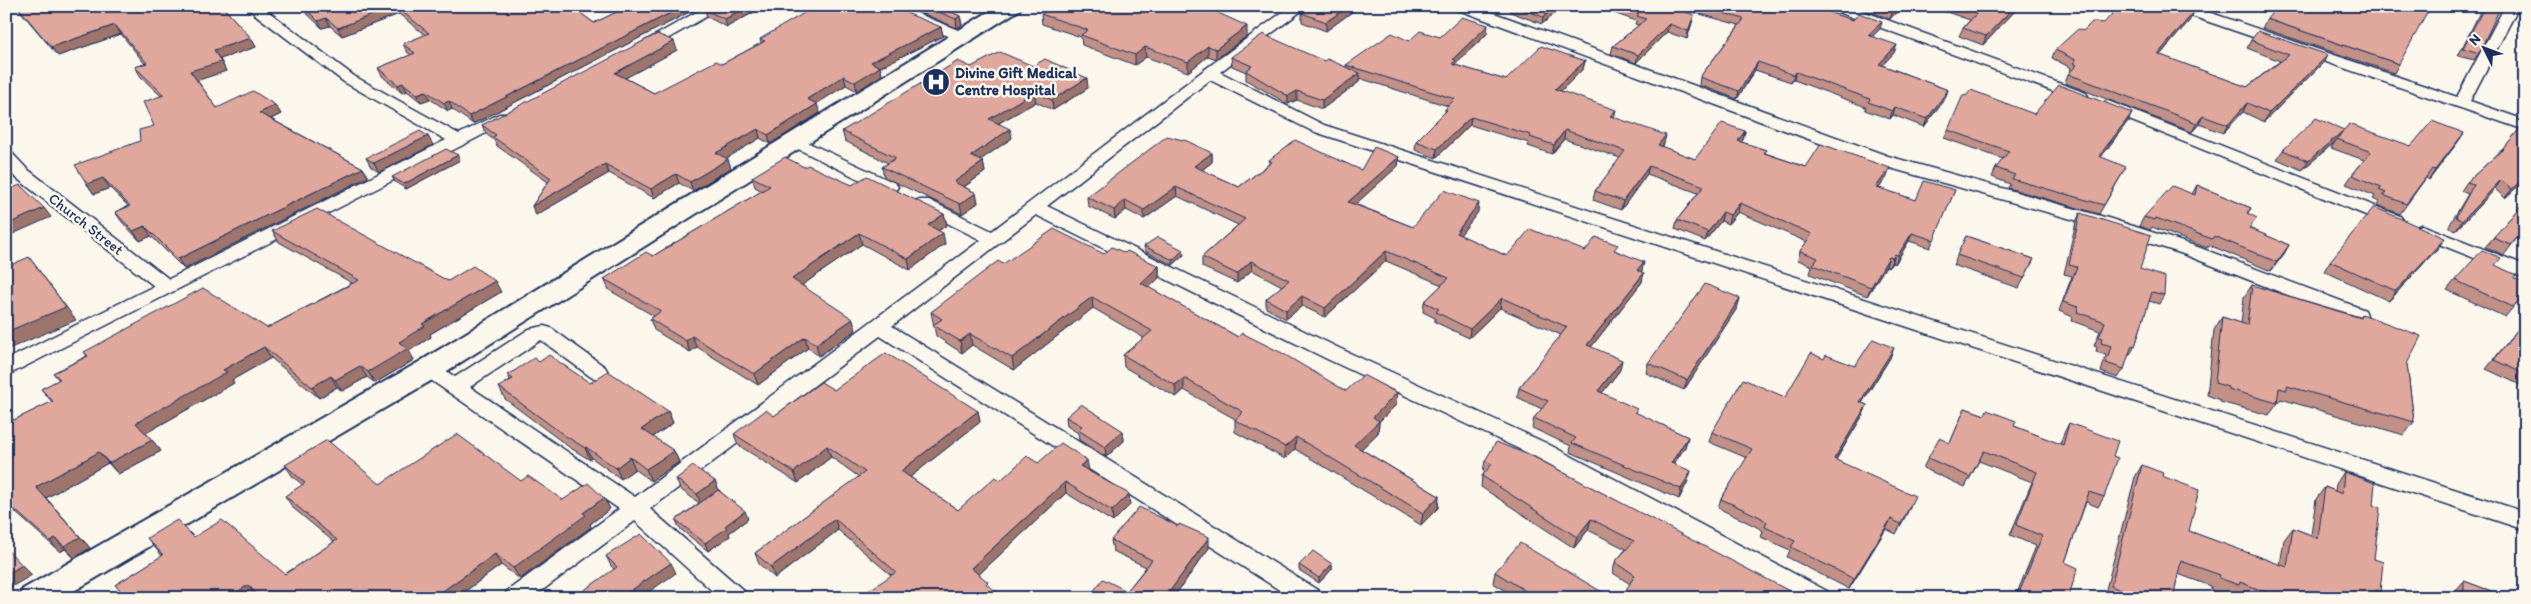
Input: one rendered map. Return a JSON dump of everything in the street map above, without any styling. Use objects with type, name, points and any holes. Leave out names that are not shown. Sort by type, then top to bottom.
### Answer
[{"type":"street","points":[[250,6],[349,79],[459,141]]},
{"type":"street","points":[[626,55],[718,6]]},
{"type":"street","points":[[886,6],[963,37]]},
{"type":"street","points":[[34,598],[429,369],[1012,6]]},
{"type":"street","points":[[515,598],[879,327],[1209,73],[1302,6]]},
{"type":"street","points":[[1461,6],[1882,160],[2102,222],[2180,247],[2358,316]]},
{"type":"street","points":[[1835,6],[2106,105],[2525,272]]},
{"type":"street","points":[[2176,6],[2196,9],[2525,125]]},
{"type":"street","points":[[2462,102],[2512,6]]},
{"type":"street","points":[[1209,73],[1318,128],[2525,521]]},
{"type":"street","points":[[6,369],[520,110]]},
{"type":"street","points":[[794,141],[994,239]]},
{"type":"street","name":"Church Street","points":[[6,157],[20,172],[168,288]]},
{"type":"street","points":[[1035,207],[1334,354],[1539,449],[1819,598]]},
{"type":"street","points":[[879,327],[1311,598]]},
{"type":"street","points":[[454,387],[536,334],[544,333],[598,372]]},
{"type":"street","points":[[429,369],[636,509],[736,598]]},
{"type":"building","points":[[17,6],[222,6],[251,38],[214,50],[221,62],[190,71],[217,108],[253,91],[275,105],[259,113],[363,168],[178,259],[145,226],[133,231],[115,212],[130,206],[103,178],[87,184],[75,165],[140,141],[139,130],[154,126],[143,102],[164,95],[135,67],[147,63],[115,25],[51,47]]},
{"type":"building","points":[[303,6],[395,6],[338,28],[326,18],[318,21]]},
{"type":"building","points":[[395,6],[571,6],[594,23],[629,6],[684,6],[469,116],[449,101],[444,103],[426,91],[417,94],[403,83],[398,85],[378,68],[415,53],[403,44],[429,33]]},
{"type":"building","points":[[711,6],[748,6],[725,19],[705,10]]},
{"type":"building","points":[[816,6],[889,6],[941,27],[871,62],[880,67],[855,82],[844,76],[807,99],[817,104],[768,135],[758,129],[716,153],[728,159],[690,182],[676,174],[651,189],[605,164],[532,206],[551,178],[493,137],[496,135],[482,125],[657,34],[674,41],[615,73],[654,93],[716,61],[722,64],[765,41],[760,39]]},
{"type":"building","points":[[924,6],[938,6],[960,16],[956,19]]},
{"type":"building","points":[[1052,6],[1203,6],[1247,26],[1216,49],[1208,46],[1188,62],[1145,47],[1135,55],[1081,35],[1088,30],[1041,14]]},
{"type":"building","points":[[1312,6],[1349,6],[1326,22],[1302,13]]},
{"type":"building","points":[[1515,6],[1556,6],[1543,17]]},
{"type":"building","points":[[1617,6],[1688,6],[1683,11],[1694,15],[1688,31],[1669,24],[1638,55],[1613,46],[1646,19],[1637,16],[1639,14]]},
{"type":"building","points":[[1699,6],[1813,6],[1853,20],[1859,13],[1882,22],[1868,35],[1897,45],[1879,64],[1948,90],[1927,119],[1895,107],[1892,111],[1868,102],[1870,99],[1796,72],[1794,75],[1758,62],[1739,91],[1700,77],[1744,19]]},
{"type":"building","points":[[1882,6],[1898,6],[1893,10]]},
{"type":"building","points":[[1958,6],[2015,6],[1986,36],[1963,28],[1977,13]]},
{"type":"building","points":[[2119,6],[2180,6],[2194,12],[2158,54],[2247,87],[2289,55],[2251,40],[2258,31],[2328,55],[2269,113],[2247,103],[2228,125],[2203,116],[2197,123],[2068,74],[2077,65],[2073,63],[2076,60],[2055,50],[2078,29],[2083,31],[2092,22],[2104,23]]},
{"type":"building","points":[[2277,6],[2351,6],[2365,10],[2367,6],[2431,6],[2399,64],[2267,19]]},
{"type":"building","points":[[2485,6],[2501,6],[2479,53],[2463,48]]},
{"type":"building","points":[[1462,17],[1488,25],[1453,59],[1456,60],[1452,64],[1506,80],[1541,46],[1585,61],[1555,89],[1616,110],[1610,116],[1666,135],[1658,145],[1695,159],[1722,123],[1745,131],[1738,141],[1766,150],[1764,153],[1806,167],[1821,144],[1890,168],[1876,187],[1916,200],[1924,181],[1955,190],[1934,240],[1912,233],[1898,255],[1895,254],[1893,258],[1889,257],[1871,287],[1813,265],[1818,258],[1800,251],[1812,234],[1740,203],[1730,215],[1723,212],[1708,232],[1677,220],[1704,186],[1649,166],[1623,201],[1595,191],[1625,151],[1565,130],[1554,145],[1530,137],[1531,135],[1471,117],[1437,149],[1416,141],[1447,110],[1445,109],[1455,99],[1346,65],[1392,33],[1409,41],[1420,31],[1440,37]]},
{"type":"building","points":[[1263,34],[1324,61],[1327,59],[1360,73],[1322,100],[1297,91],[1288,96],[1246,71],[1252,66],[1231,57]]},
{"type":"building","points":[[1000,52],[1033,66],[1045,59],[1087,78],[1052,100],[1034,92],[989,119],[1010,129],[971,156],[983,162],[954,182],[976,193],[960,204],[882,167],[896,158],[842,131],[958,61],[971,67]]},
{"type":"building","points":[[2059,85],[2132,113],[2099,156],[2126,167],[2104,205],[2012,179],[2015,175],[1996,168],[2009,151],[1948,130],[1963,95],[1966,96],[1971,90],[2034,114]]},
{"type":"building","points":[[2316,118],[2344,130],[2349,124],[2411,146],[2432,121],[2464,133],[2435,170],[2432,169],[2406,204],[2383,195],[2386,193],[2379,190],[2381,187],[2352,175],[2371,152],[2337,139],[2343,131],[2308,161],[2283,150]]},
{"type":"building","points":[[2525,122],[2525,177],[2512,189],[2501,180],[2462,221],[2456,217],[2474,184],[2467,182],[2503,149]]},
{"type":"building","points":[[420,131],[428,136],[374,163],[366,158]]},
{"type":"building","points":[[1167,136],[1187,141],[1212,153],[1194,166],[1239,187],[1272,162],[1269,160],[1295,140],[1361,170],[1374,147],[1399,157],[1348,202],[1413,227],[1444,190],[1479,203],[1456,233],[1507,256],[1530,229],[1585,251],[1596,237],[1618,245],[1614,250],[1644,262],[1637,270],[1644,273],[1587,345],[1622,360],[1598,391],[1637,409],[1635,412],[1688,437],[1671,463],[1691,471],[1681,489],[1572,443],[1576,438],[1534,418],[1548,401],[1519,388],[1567,327],[1502,298],[1470,329],[1436,312],[1439,309],[1424,302],[1449,278],[1386,251],[1325,308],[1302,296],[1286,310],[1266,299],[1289,280],[1251,261],[1237,274],[1202,257],[1245,219],[1176,187],[1144,210],[1125,200],[1114,210],[1087,197]]},
{"type":"building","points":[[446,149],[458,155],[404,184],[392,177]]},
{"type":"building","points":[[785,157],[804,167],[808,165],[852,185],[867,176],[944,214],[928,225],[943,233],[908,259],[859,233],[792,279],[853,319],[816,344],[805,337],[754,374],[692,336],[686,341],[650,319],[661,311],[604,279],[646,252],[653,256],[770,186],[752,177]]},
{"type":"building","points":[[20,185],[44,208],[6,225],[6,191]]},
{"type":"building","points":[[2197,185],[2251,208],[2247,213],[2257,218],[2249,228],[2289,245],[2277,262],[2214,236],[2212,239],[2156,218],[2155,220],[2144,217],[2172,186],[2195,195]]},
{"type":"building","points":[[2525,201],[2525,229],[2511,245],[2493,238]]},
{"type":"building","points":[[2374,207],[2445,238],[2396,291],[2330,261]]},
{"type":"building","points":[[317,209],[448,281],[473,266],[495,281],[422,324],[425,326],[399,342],[407,349],[368,372],[360,366],[335,380],[331,376],[312,387],[264,347],[223,370],[227,372],[136,423],[152,440],[109,463],[99,452],[36,487],[80,537],[64,546],[55,538],[50,541],[6,502],[6,413],[14,420],[53,401],[41,389],[60,379],[53,373],[88,356],[84,352],[203,288],[267,328],[359,280],[272,231]]},
{"type":"building","points":[[2080,213],[2151,235],[2140,269],[2165,277],[2164,295],[2152,292],[2135,346],[2132,345],[2124,369],[2106,363],[2111,346],[2101,343],[2102,338],[2099,337],[2105,322],[2077,312],[2078,307],[2063,302],[2077,267],[2069,265]]},
{"type":"building","points":[[1054,229],[1104,254],[1112,247],[1125,253],[1127,251],[1159,266],[1141,283],[1238,337],[1242,333],[1282,353],[1346,391],[1363,375],[1397,393],[1373,417],[1379,421],[1354,445],[1439,496],[1423,513],[1296,437],[1285,447],[1235,420],[1243,412],[1184,378],[1175,385],[1123,355],[1152,331],[1092,297],[1012,358],[970,334],[960,341],[933,325],[942,319],[931,312],[998,261],[1003,264]]},
{"type":"building","points":[[1966,236],[2034,259],[2024,278],[1957,255]]},
{"type":"building","points":[[1158,237],[1183,250],[1173,260],[1144,246]]},
{"type":"building","points":[[2482,250],[2501,258],[2495,265],[2516,275],[2514,278],[2525,283],[2525,293],[2513,307],[2455,280]]},
{"type":"building","points":[[29,257],[66,307],[6,332],[6,267]]},
{"type":"building","points":[[1705,284],[1740,298],[1687,380],[1648,363]]},
{"type":"building","points":[[2252,285],[2361,318],[2362,314],[2421,336],[2407,364],[2414,422],[2287,386],[2287,390],[2279,388],[2277,403],[2228,389],[2228,387],[2215,383],[2222,317],[2247,325]]},
{"type":"building","points":[[2522,324],[2525,325],[2525,374],[2494,360]]},
{"type":"building","points":[[1873,339],[1894,348],[1860,402],[1867,405],[1834,459],[1915,496],[1901,524],[1891,519],[1854,579],[1791,547],[1795,541],[1765,527],[1767,522],[1760,517],[1721,499],[1752,449],[1712,432],[1743,379],[1785,397],[1811,353],[1824,359],[1826,355],[1855,366]]},
{"type":"building","points":[[886,353],[978,411],[901,471],[958,510],[995,477],[1001,480],[1027,456],[1038,463],[1061,443],[1087,460],[1080,466],[1129,494],[1112,511],[1065,482],[971,568],[988,582],[986,584],[1006,598],[858,598],[896,572],[835,519],[771,567],[755,553],[865,472],[827,446],[794,472],[734,434],[766,410],[774,416],[821,382],[834,390]]},
{"type":"building","points":[[549,355],[590,383],[608,371],[668,411],[642,429],[674,451],[646,469],[630,457],[616,468],[586,447],[564,435],[499,387],[513,379],[508,375],[534,358],[539,362]]},
{"type":"building","points":[[1081,404],[1123,431],[1105,447],[1078,430],[1082,426],[1066,417]]},
{"type":"building","points":[[1965,408],[1985,415],[1987,410],[2016,421],[2014,426],[2063,445],[2069,423],[2118,441],[2113,456],[2118,458],[2104,497],[2089,492],[2065,562],[2078,568],[2068,598],[2017,598],[2042,536],[2016,525],[2037,472],[1984,451],[1970,477],[1928,458],[1939,438],[1950,443]]},
{"type":"building","points":[[457,434],[521,481],[528,476],[563,500],[588,483],[604,498],[583,513],[586,515],[513,568],[495,554],[433,598],[261,598],[248,585],[229,598],[129,598],[115,585],[163,555],[147,538],[177,520],[194,537],[222,520],[285,574],[337,540],[285,496],[305,483],[285,465],[327,440],[380,484]]},
{"type":"building","points":[[1496,442],[1534,457],[1797,595],[1796,598],[1621,598],[1635,575],[1615,562],[1634,541],[1591,519],[1577,537],[1482,476],[1492,464],[1485,461]]},
{"type":"building","points":[[2142,465],[2163,473],[2162,476],[2199,490],[2189,531],[2287,567],[2293,528],[2318,538],[2325,487],[2342,494],[2344,472],[2375,483],[2373,505],[2380,508],[2374,559],[2383,562],[2380,592],[2376,590],[2375,598],[2278,598],[2240,582],[2239,585],[2219,578],[2220,575],[2181,561],[2173,598],[2139,598],[2111,586]]},
{"type":"building","points":[[693,466],[715,481],[697,494],[676,479]]},
{"type":"building","points":[[718,490],[745,511],[725,526],[727,528],[705,543],[676,520]]},
{"type":"building","points":[[1139,507],[1178,526],[1179,524],[1209,537],[1165,598],[1088,598],[1103,579],[1127,591],[1152,560],[1111,540]]},
{"type":"building","points":[[641,534],[671,563],[620,598],[573,598],[617,567],[606,556]]},
{"type":"building","points":[[1520,543],[1612,598],[1537,598],[1495,572]]},
{"type":"building","points":[[6,548],[22,565],[6,575]]},
{"type":"building","points":[[1313,551],[1332,564],[1319,578],[1299,565]]},
{"type":"building","points":[[2464,581],[2510,598],[2464,598]]},
{"type":"building","points":[[693,591],[702,598],[684,598]]},
{"type":"place","name":"Divine Gift Medical Centre Hospital","points":[[936,82]]}]
